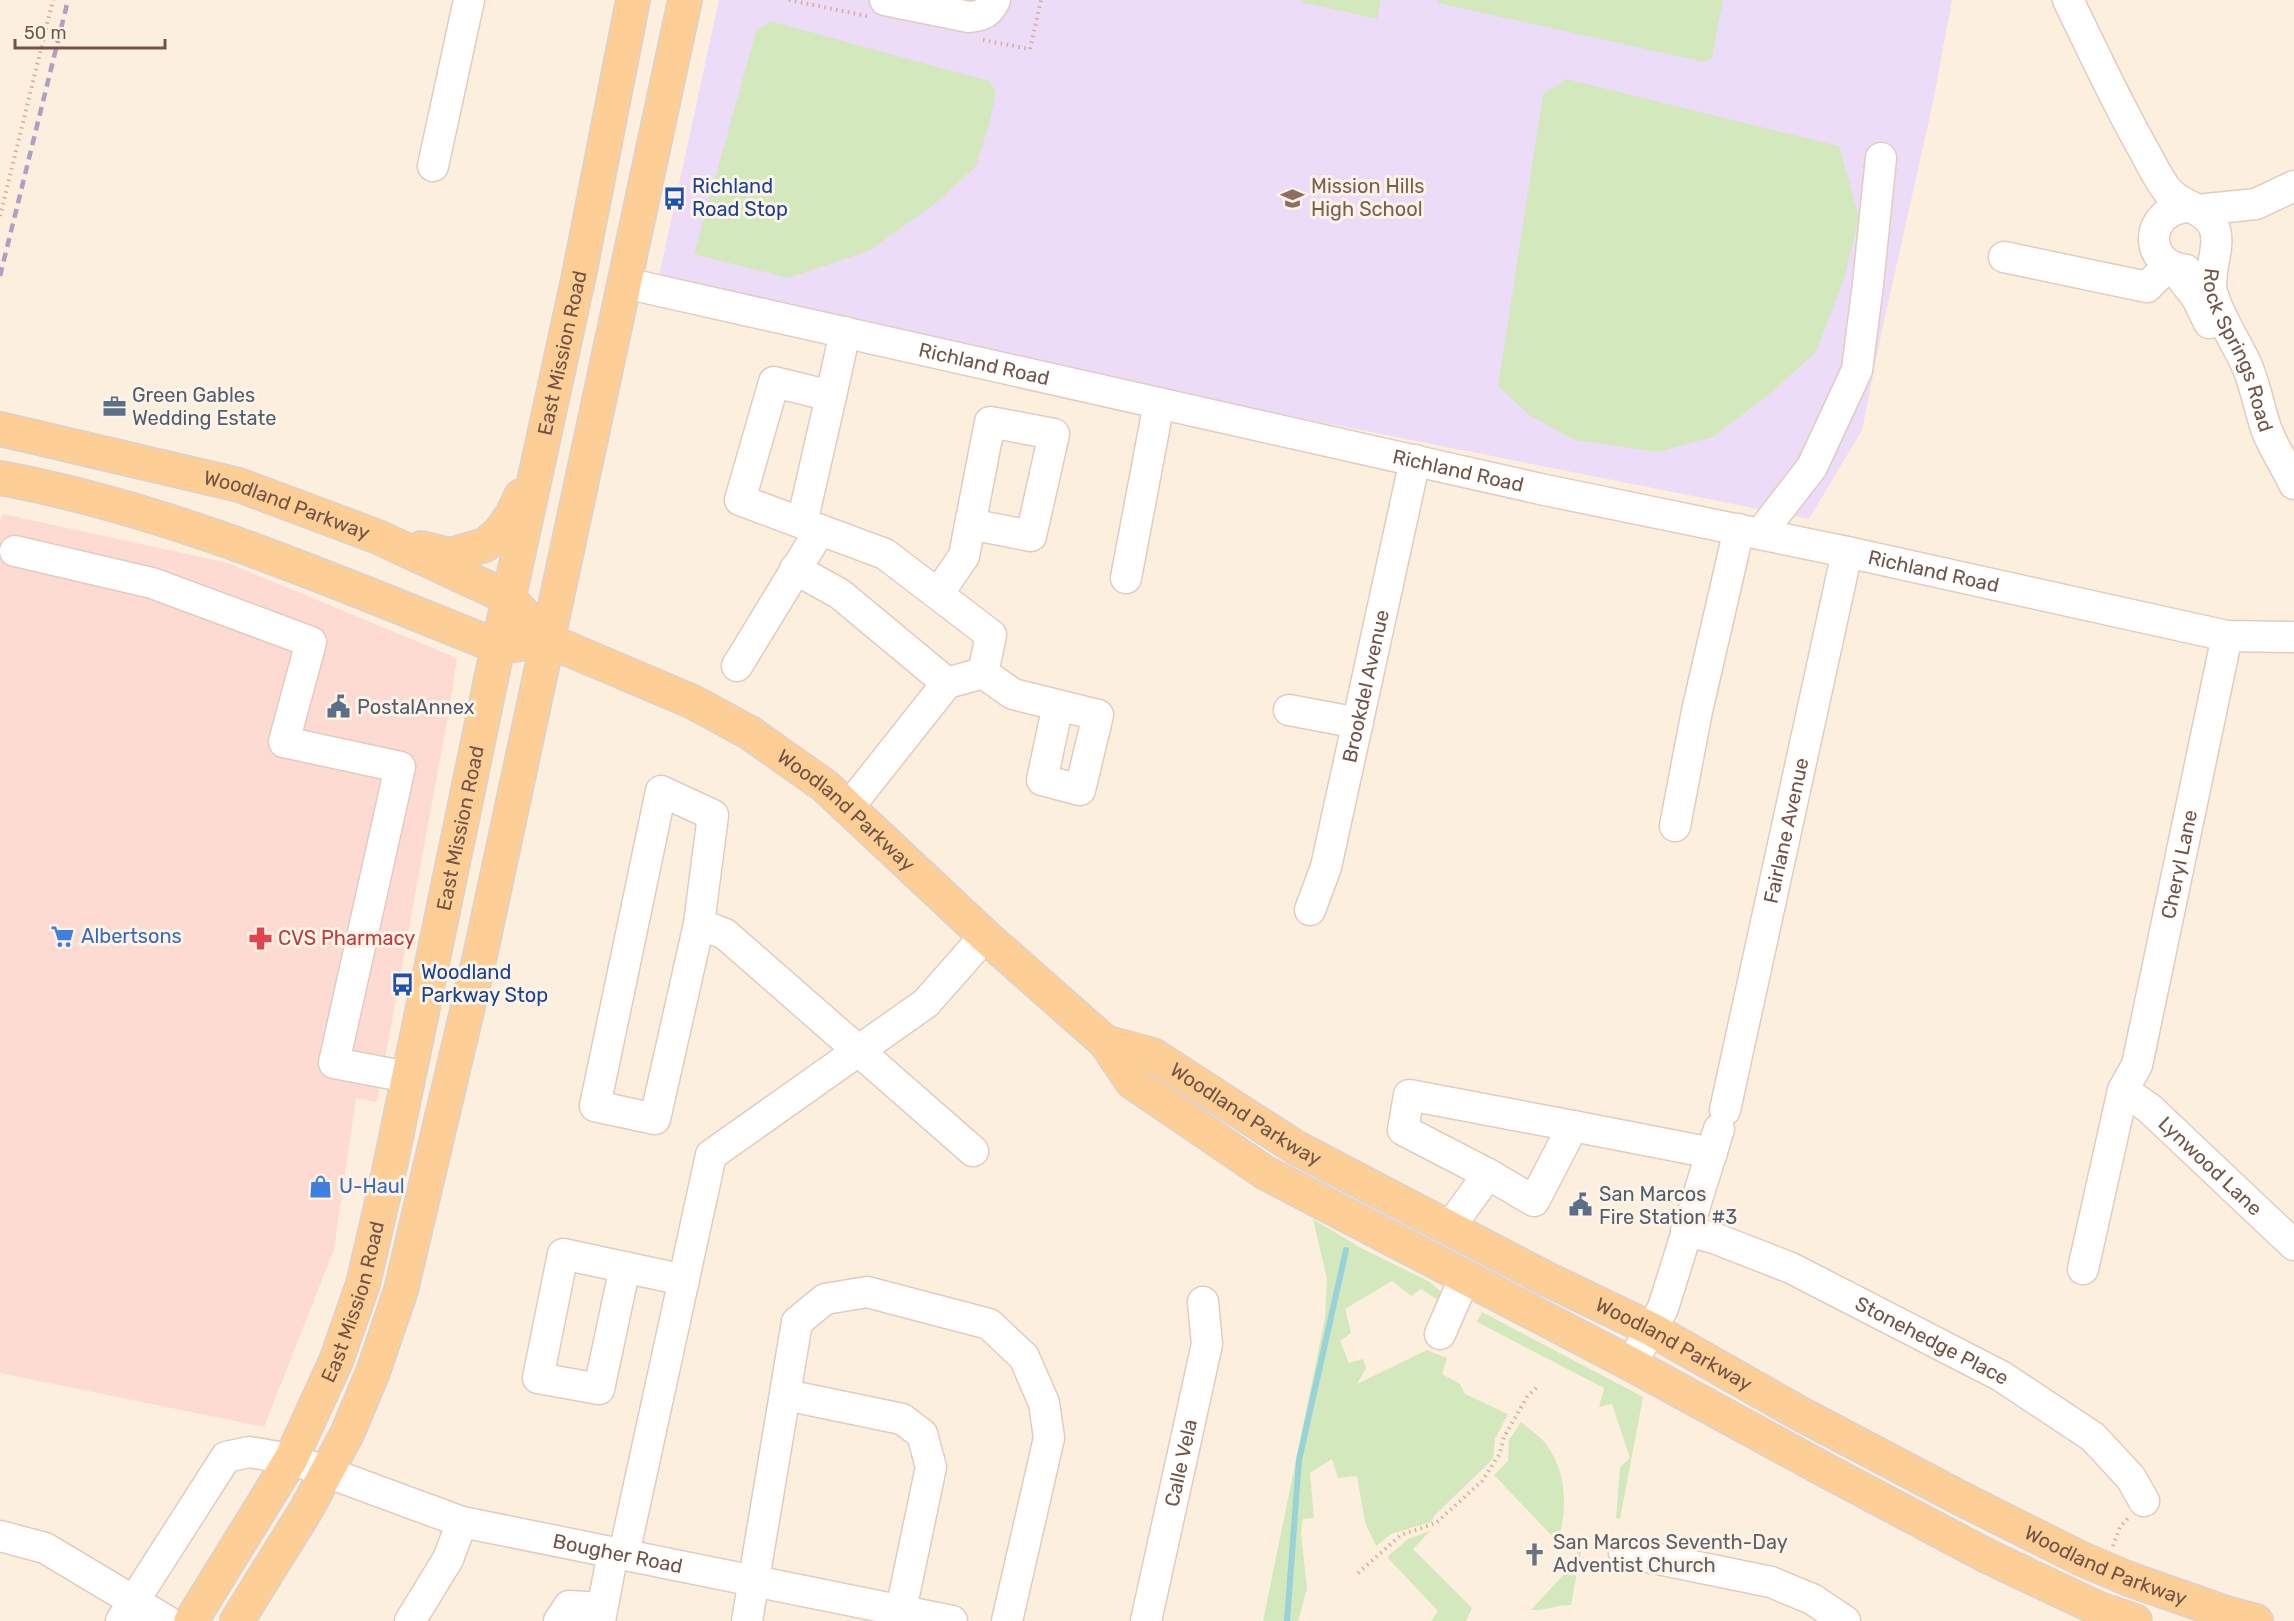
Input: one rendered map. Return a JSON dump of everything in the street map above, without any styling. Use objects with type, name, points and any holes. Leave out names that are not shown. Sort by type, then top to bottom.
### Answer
[{"type":"main road","name":"East Mission Road","points":[[191,1621],[291,1458],[336,1361],[363,1284],[379,1221],[442,909],[579,275],[633,0]]},
{"type":"main road","name":"East Mission Road","points":[[237,1621],[306,1510],[347,1434],[373,1372],[401,1290],[480,956],[685,0]]},
{"type":"main road","name":"Woodland Parkway","points":[[0,429],[239,484],[378,537],[509,598],[547,640],[693,702],[750,733],[825,786],[985,936],[1105,1042],[1132,1082],[1264,1172],[1631,1364],[1987,1556],[2099,1609],[2134,1621]]},
{"type":"main road","points":[[378,537],[450,555],[485,545],[500,532],[512,515],[542,447]]},
{"type":"main road","points":[[0,478],[36,484],[154,517],[261,553],[499,647],[547,640]]},
{"type":"main road","points":[[421,1210],[417,1156],[456,919],[451,912],[442,909]]},
{"type":"main road","name":"Woodland Parkway","points":[[1105,1042],[1154,1055],[1295,1147],[1545,1278],[1651,1329],[1799,1413],[1962,1499],[2104,1569],[2256,1621]]},
{"type":"street","points":[[433,166],[469,0]]},
{"type":"street","points":[[885,0],[969,17],[981,16],[988,12],[995,0]]},
{"type":"street","name":"Rock Springs Road","points":[[2068,0],[2133,130],[2167,191],[2206,216],[2213,224],[2216,234],[2211,289],[2218,310],[2236,341],[2255,384],[2268,432],[2294,484]]},
{"type":"street","name":"Rock Springs Road","points":[[2133,130],[2133,152],[2150,209],[2154,233]]},
{"type":"street","points":[[1675,826],[1697,711],[1750,532],[1812,467],[1857,370],[1881,158]]},
{"type":"street","points":[[2268,432],[2236,378],[2197,298],[2172,266],[2161,258],[2156,249],[2154,233],[2161,219],[2178,208],[2256,204],[2294,186]]},
{"type":"street","name":"Rock Springs Road","points":[[2215,246],[2226,231],[2256,204]]},
{"type":"street","points":[[2172,266],[2187,270],[2201,265],[2215,246]]},
{"type":"street","points":[[2004,257],[2146,287],[2172,266]]},
{"type":"street","name":"Richland Road","points":[[625,283],[1545,490],[1847,552],[2227,636],[2294,637]]},
{"type":"street","points":[[737,666],[795,569],[811,526],[831,396],[845,332]]},
{"type":"street","points":[[831,396],[774,382],[740,500],[885,554],[991,635],[983,673]]},
{"type":"street","points":[[1125,578],[1159,403]]},
{"type":"street","name":"Brookdel Avenue","points":[[1310,910],[1326,867],[1415,460]]},
{"type":"street","points":[[938,594],[964,556],[970,524]]},
{"type":"street","points":[[15,552],[152,584],[311,642],[284,742],[400,767],[333,1063],[408,1077]]},
{"type":"street","name":"Fairlane Avenue","points":[[1631,1364],[1663,1308],[1719,1130],[1847,552]]},
{"type":"street","points":[[795,569],[840,594],[947,683]]},
{"type":"street","name":"Cheryl Lane","points":[[2083,1269],[2123,1090],[2137,1065],[2227,636]]},
{"type":"street","points":[[848,808],[947,683],[983,673]]},
{"type":"street","points":[[983,673],[1013,694],[1058,705]]},
{"type":"street","points":[[1289,710],[1358,723]]},
{"type":"street","points":[[661,791],[713,815],[699,924],[655,1119],[595,1106],[661,791]]},
{"type":"street","points":[[699,924],[725,933],[974,1151]]},
{"type":"street","points":[[559,1621],[569,1606],[601,1615],[684,1280],[711,1155],[926,1004],[985,936]]},
{"type":"street","name":"Lynwood Lane","points":[[2123,1090],[2149,1108],[2294,1245]]},
{"type":"street","points":[[1573,1126],[1534,1201],[1488,1174],[1403,1130],[1410,1095],[1573,1126],[1719,1130]]},
{"type":"street","points":[[1450,1227],[1488,1174]]},
{"type":"street","name":"Stonehedge Place","points":[[1686,1231],[1714,1238],[1791,1268],[2001,1376],[2093,1437],[2131,1478],[2144,1501]]},
{"type":"street","points":[[625,1267],[684,1280]]},
{"type":"street","points":[[1440,1334],[1466,1277]]},
{"type":"street","points":[[747,1621],[797,1322],[825,1299],[867,1292],[989,1324],[1024,1357],[1044,1403],[1049,1438],[1007,1621]]},
{"type":"street","name":"Calle Vela","points":[[1146,1621],[1207,1344],[1203,1302]]},
{"type":"street","points":[[786,1395],[902,1419],[922,1434],[931,1467],[901,1610]]},
{"type":"street","name":"Bougher Road","points":[[128,1611],[226,1457],[249,1452],[291,1458],[462,1522],[952,1621]]},
{"type":"street","points":[[410,1621],[448,1559],[462,1522]]},
{"type":"street","points":[[0,1536],[45,1548],[128,1611],[167,1621]]},
{"type":"street","points":[[1624,1552],[1771,1582],[1812,1599],[1845,1621]]},
{"type":"path","points":[[0,216],[53,0]]},
{"type":"path","points":[[1358,1573],[1401,1535],[1436,1523],[1482,1481],[1499,1455],[1504,1437],[1527,1397],[1539,1386]]},
{"type":"path","points":[[2104,1569],[2120,1527],[2144,1501]]},
{"type":"shaded area","name":"Mission Hills High School","points":[[719,0],[1952,0],[1932,107],[1862,430],[1809,519],[656,290]]},
{"type":"shaded area","points":[[3,514],[228,563],[457,658],[377,1102],[356,1098],[334,1249],[264,1427],[0,1373],[0,522]]},
{"type":"green space","points":[[1302,0],[1381,0],[1377,19],[1301,2]]},
{"type":"green space","points":[[1439,0],[1723,0],[1712,58],[1704,62],[1438,3]]},
{"type":"green space","points":[[770,21],[989,81],[996,91],[990,121],[976,166],[936,203],[869,251],[788,278],[694,254],[756,31]]},
{"type":"green space","points":[[1566,79],[1839,146],[1859,217],[1845,276],[1816,352],[1771,393],[1713,437],[1658,452],[1575,440],[1529,415],[1498,386],[1543,94]]},
{"type":"green space","points":[[1313,1219],[1361,1248],[1430,1282],[1440,1291],[1442,1303],[1421,1289],[1411,1296],[1392,1281],[1345,1309],[1351,1333],[1340,1341],[1349,1363],[1363,1359],[1366,1368],[1357,1384],[1427,1350],[1447,1358],[1442,1374],[1460,1384],[1465,1394],[1508,1414],[1495,1439],[1493,1459],[1434,1516],[1431,1522],[1391,1534],[1376,1546],[1365,1522],[1357,1476],[1338,1478],[1332,1459],[1310,1473],[1314,1518],[1303,1519],[1301,1533],[1307,1588],[1298,1621],[1263,1621],[1325,1318],[1327,1279]]},
{"type":"green space","points":[[1482,1312],[1643,1397],[1620,1519],[1616,1518],[1620,1467],[1630,1458],[1612,1404],[1599,1407],[1604,1388],[1477,1322]]},
{"type":"green space","points":[[1521,1422],[1546,1444],[1561,1475],[1564,1496],[1563,1519],[1561,1530],[1552,1536],[1494,1475],[1508,1461],[1509,1440]]},
{"type":"green space","points":[[1430,1531],[1413,1549],[1472,1608],[1466,1621],[1431,1621],[1438,1611],[1387,1557],[1408,1539]]},
{"type":"green space","points":[[1575,1546],[1582,1546],[1571,1605],[1531,1610],[1579,1558]]},
{"type":"waterway","points":[[1287,1621],[1299,1460],[1346,1250]]},
{"type":"railway","points":[[0,276],[68,0]]},
{"type":"place","name":"Richland Road Stop","points":[[674,198]]},
{"type":"place","name":"Mission Hills High School","points":[[1293,198]]},
{"type":"place","name":"Green Gables Wedding Estate","points":[[114,407]]},
{"type":"place","name":"PostalAnnex","points":[[339,707]]},
{"type":"place","name":"Albertsons","points":[[63,936]]},
{"type":"place","name":"CVS Pharmacy","points":[[260,938]]},
{"type":"place","name":"Woodland Parkway Stop","points":[[403,984]]},
{"type":"place","name":"U-Haul","points":[[321,1186]]},
{"type":"place","name":"San Marcos Fire Station #3","points":[[1581,1205]]},
{"type":"place","name":"San Marcos Seventh-Day Adventist Church","points":[[1535,1554]]}]
